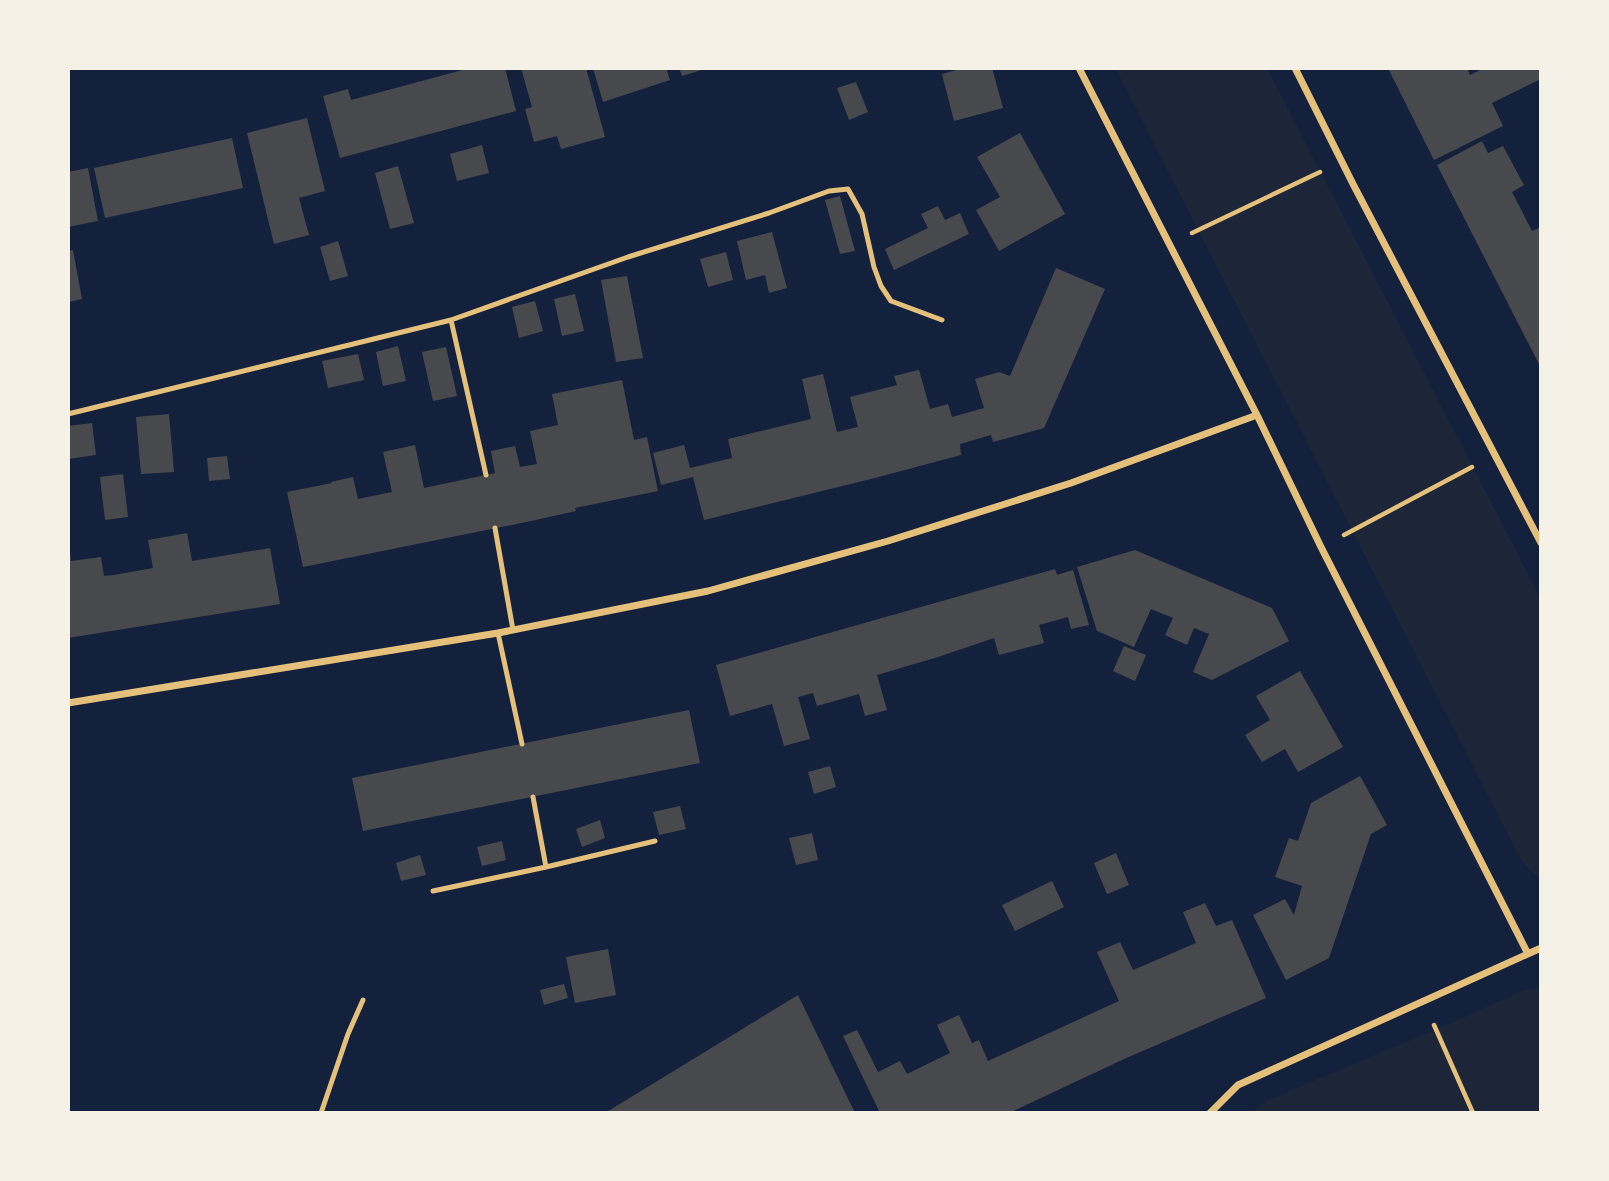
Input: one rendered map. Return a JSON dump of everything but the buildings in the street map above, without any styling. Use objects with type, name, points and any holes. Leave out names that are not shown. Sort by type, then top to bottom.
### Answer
[{"type":"street","points":[[1079,68],[1528,954]]},
{"type":"street","points":[[1296,68],[1342,162],[1541,543]]},
{"type":"street","points":[[68,703],[498,633],[708,591],[888,541],[1071,483],[1257,415]]},
{"type":"street","points":[[1210,1113],[1238,1085],[1541,948]]},
{"type":"lane","points":[[68,414],[451,320],[628,257],[769,213],[829,191],[848,189],[862,214],[874,267],[881,286],[891,301],[942,320]]},
{"type":"lane","points":[[451,320],[486,475]]},
{"type":"lane","points":[[495,528],[513,630]]},
{"type":"lane","points":[[498,633],[522,744]]},
{"type":"lane","points":[[533,797],[546,867]]},
{"type":"lane","points":[[433,891],[655,841]]},
{"type":"lane","points":[[321,1113],[348,1034],[363,1000]]},
{"type":"path","points":[[1169,244],[1342,162]]},
{"type":"path","points":[[1321,547],[1494,456]]},
{"type":"path","points":[[1434,1024],[1473,1113]]},
{"type":"shaded area","points":[[1115,68],[1267,68],[1541,599],[1541,879],[1521,860]]},
{"type":"shaded area","points":[[1529,988],[1541,989],[1541,1113],[1251,1113],[1268,1100]]}]
